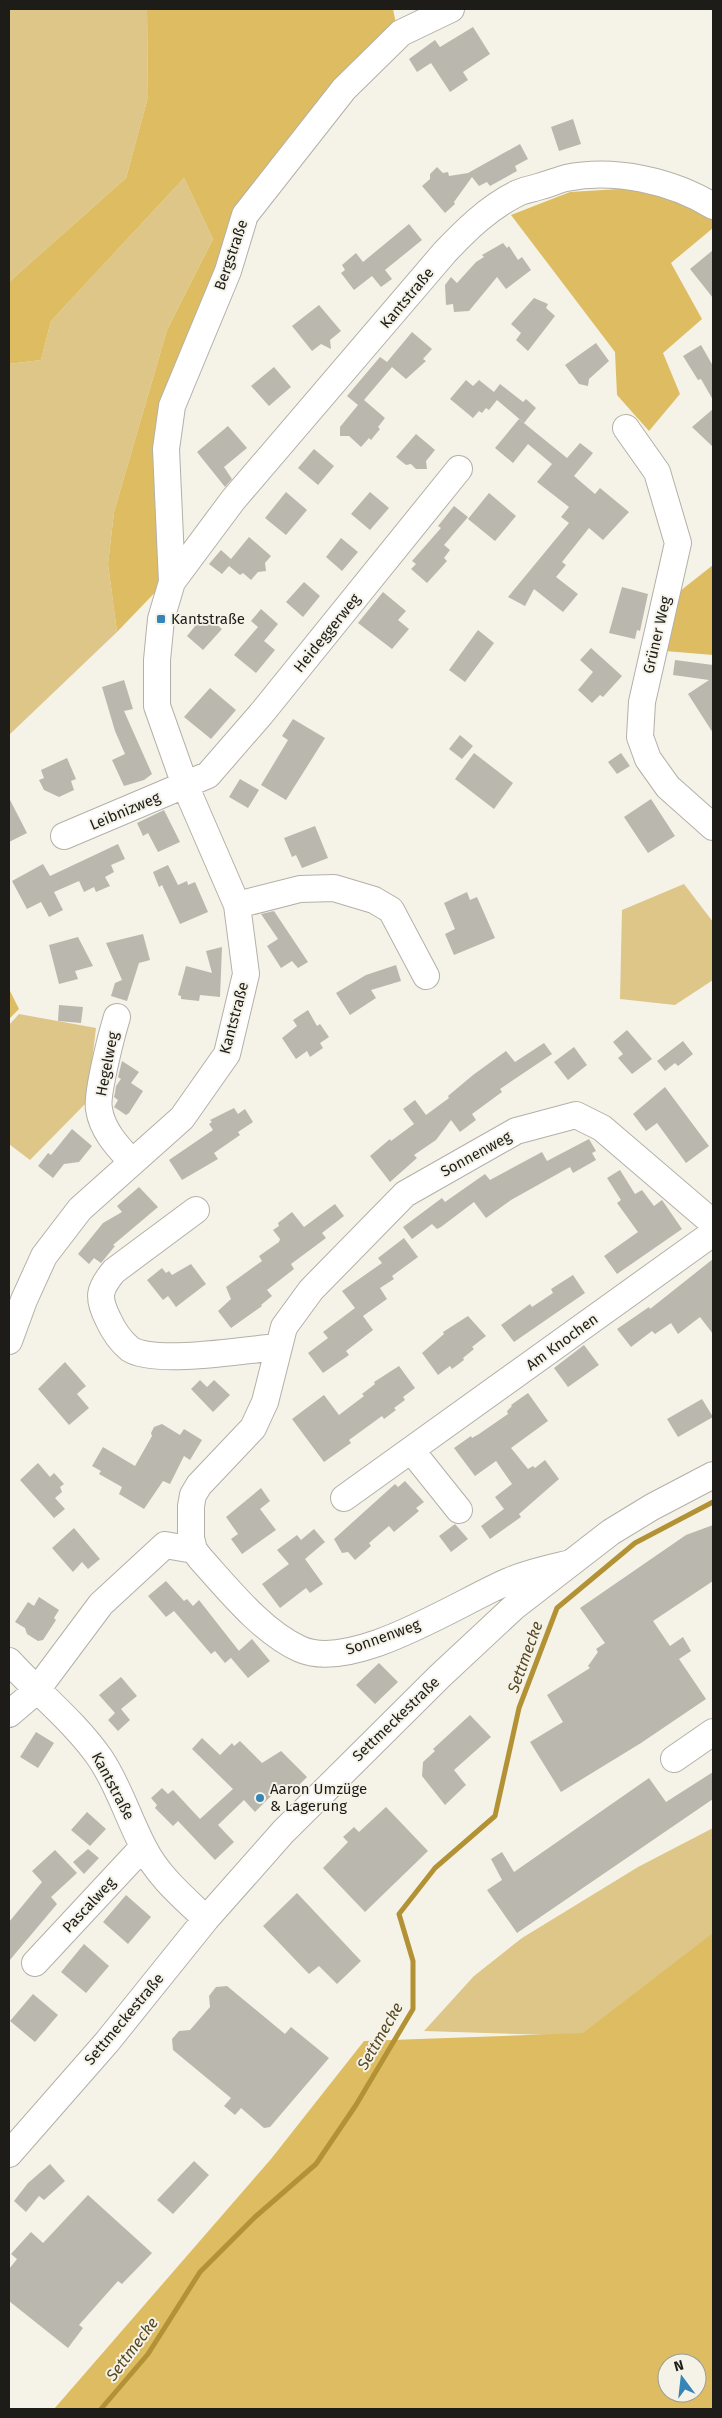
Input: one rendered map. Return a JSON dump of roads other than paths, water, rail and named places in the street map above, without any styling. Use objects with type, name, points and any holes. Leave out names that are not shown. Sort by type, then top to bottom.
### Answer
[{"type":"street","name":"Bergstraße","points":[[172,582],[166,449],[172,406],[228,271],[245,214],[344,89],[401,33],[452,9]]},
{"type":"street","name":"Kantstraße","points":[[9,1341],[24,1300],[44,1256],[80,1209],[131,1161],[182,1118],[227,1054],[246,974],[237,905],[186,785],[157,706],[157,660],[161,619],[172,582],[233,500],[445,252],[469,227],[494,208],[517,194],[566,178],[592,176],[643,178],[690,194],[713,206]]},
{"type":"street","name":"Grüner Weg","points":[[626,428],[657,472],[678,543],[642,702],[640,737],[648,759],[668,787],[713,827]]},
{"type":"street","name":"Heideggerweg","points":[[186,785],[208,775],[255,721],[459,469]]},
{"type":"street","name":"Leibnizweg","points":[[64,836],[186,785]]},
{"type":"street","points":[[237,905],[300,889],[334,888],[374,900],[391,910],[426,976]]},
{"type":"street","name":"Hegelweg","points":[[117,1017],[98,1108],[110,1138],[131,1161]]},
{"type":"street","name":"Sonnenweg","points":[[571,1563],[508,1581],[389,1638],[358,1649],[330,1655],[303,1651],[273,1633],[194,1550],[190,1522],[193,1496],[199,1485],[253,1428],[265,1402],[277,1347],[284,1327],[311,1290],[405,1194],[516,1131],[576,1115],[602,1128],[713,1223]]},
{"type":"street","points":[[196,1210],[114,1271],[100,1291],[100,1297],[119,1338],[131,1349],[149,1356],[177,1356],[277,1347]]},
{"type":"street","name":"Am Knochen","points":[[344,1498],[713,1233]]},
{"type":"street","points":[[411,1450],[459,1510]]},
{"type":"street","name":"Settmeckestraße","points":[[9,2154],[107,2042],[206,1919],[283,1832],[377,1737],[514,1607],[611,1532],[713,1475]]},
{"type":"street","points":[[9,1714],[36,1691],[100,1604],[165,1545],[194,1550]]},
{"type":"street","name":"Kantstraße","points":[[9,1661],[36,1691],[75,1727],[98,1756],[128,1810],[143,1847],[166,1881],[206,1919]]},
{"type":"street","points":[[674,1759],[713,1732]]},
{"type":"street","name":"Pascalweg","points":[[35,1964],[143,1847]]},
{"type":"waterway","name":"Settmecke","points":[[101,2409],[148,2354],[200,2272],[255,2217],[316,2164],[356,2105],[413,2009],[413,1961],[399,1914],[435,1868],[495,1816],[519,1708],[557,1608],[635,1543],[713,1502]]},
{"type":"place","name":"Kantstraße","points":[[161,619]]},
{"type":"place","name":"Aaron Umzüge & Lagerung","points":[[260,1798]]}]
